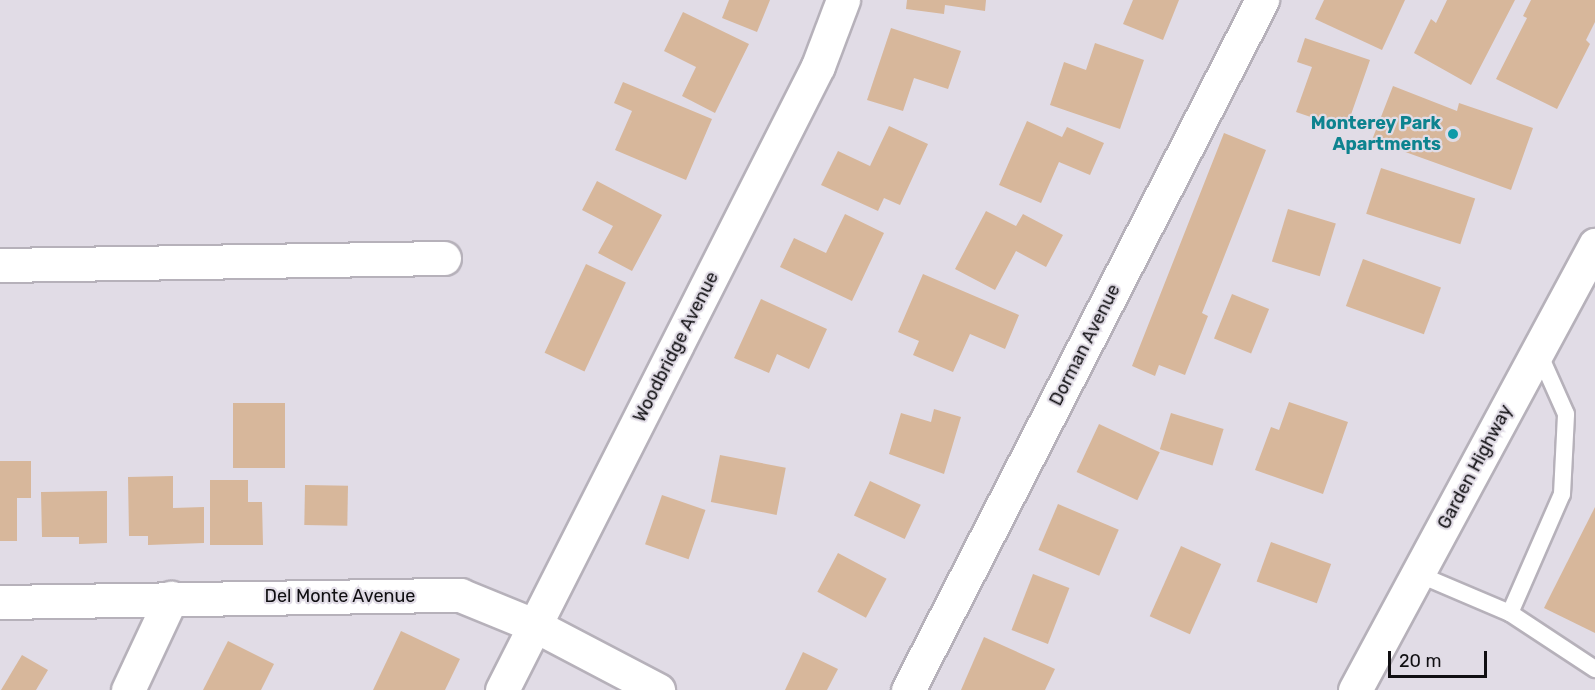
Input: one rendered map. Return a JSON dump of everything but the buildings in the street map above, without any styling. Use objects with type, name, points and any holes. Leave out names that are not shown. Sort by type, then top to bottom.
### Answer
[{"type":"street","name":"Woodbridge Avenue","points":[[502,690],[818,66],[843,0]]},
{"type":"street","name":"Dorman Avenue","points":[[908,690],[1262,0]]},
{"type":"street","name":"Garden Highway","points":[[1355,690],[1595,245]]},
{"type":"street","points":[[0,265],[444,258]]},
{"type":"street","name":"Del Monte Avenue","points":[[0,602],[460,596],[536,626],[658,690]]},
{"type":"street","points":[[128,690],[171,598]]},
{"type":"lane","points":[[1510,613],[1562,494],[1566,414],[1538,351]]},
{"type":"lane","points":[[1418,574],[1510,613],[1595,669]]},
{"type":"place","name":"Monterey Park Apartments","points":[[1453,134]]}]
